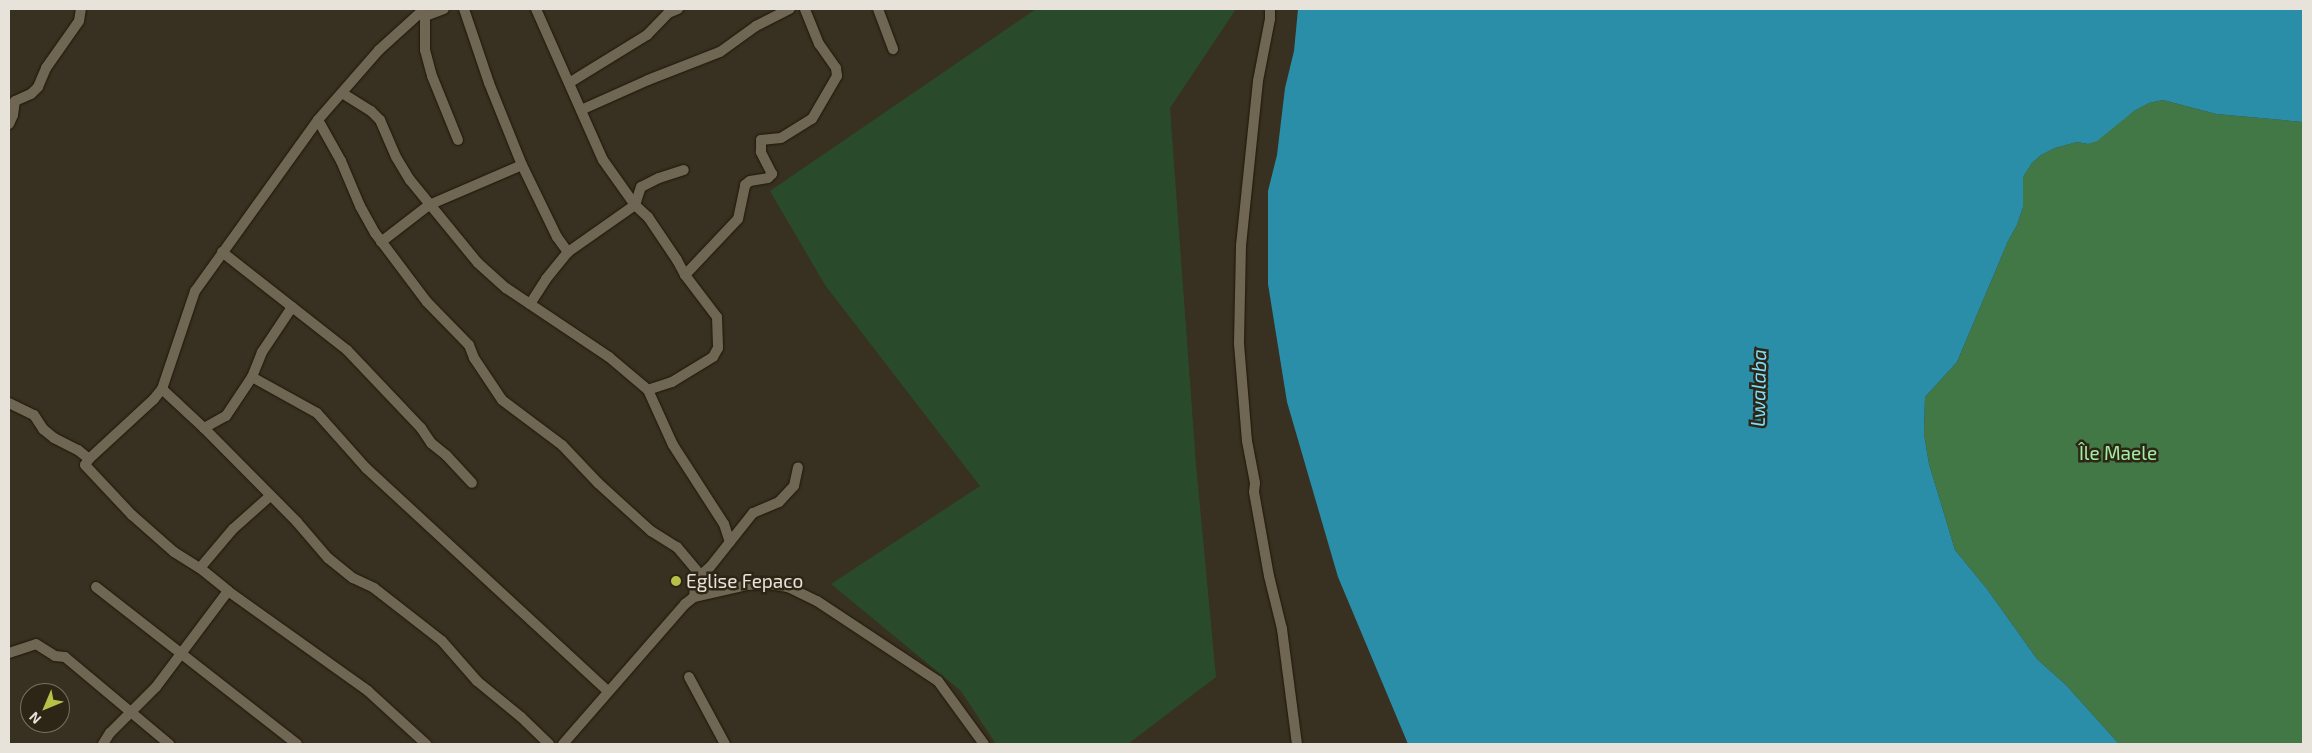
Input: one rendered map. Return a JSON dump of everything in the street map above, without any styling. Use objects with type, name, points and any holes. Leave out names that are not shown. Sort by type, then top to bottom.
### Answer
[{"type":"street","points":[[9,124],[14,115],[14,101],[31,94],[38,87],[46,68],[60,52],[79,21],[81,9]]},
{"type":"street","points":[[426,744],[406,728],[382,701],[228,591],[200,568],[174,552],[132,515],[85,465],[89,458],[162,389],[191,299],[222,252],[318,120],[379,50],[422,12],[444,9]]},
{"type":"street","points":[[464,9],[489,83],[522,165],[558,237],[568,252]]},
{"type":"street","points":[[536,9],[604,160],[635,205],[648,217],[678,260],[685,275],[717,317],[718,348],[713,357],[694,370],[648,390]]},
{"type":"street","points":[[569,83],[647,35],[668,13],[678,9]]},
{"type":"street","points":[[581,110],[648,80],[720,52],[756,26],[790,9]]},
{"type":"street","points":[[685,275],[738,219],[745,184],[750,181],[768,178],[772,174],[761,152],[761,140],[781,138],[812,119],[837,76],[836,68],[818,44],[804,9]]},
{"type":"street","points":[[878,9],[893,49]]},
{"type":"street","points":[[1270,9],[1270,19],[1258,81],[1241,246],[1239,344],[1247,440],[1255,483],[1254,492],[1269,576],[1282,629],[1297,744]]},
{"type":"street","points":[[422,12],[427,59],[440,99],[458,140]]},
{"type":"street","points":[[342,93],[371,111],[380,120],[400,165],[429,205],[478,263],[506,288],[609,357],[648,390],[673,445],[724,524],[730,542]]},
{"type":"street","points":[[318,120],[341,161],[360,206],[381,242],[427,302],[469,345],[474,358],[502,400],[562,445],[598,483],[651,531],[677,547],[696,570],[694,597]]},
{"type":"street","points":[[381,242],[429,205],[522,165]]},
{"type":"street","points":[[530,304],[546,279],[568,252],[635,205],[641,187],[659,178],[684,170]]},
{"type":"street","points":[[222,252],[347,350],[421,428],[431,443],[446,454],[472,483]]},
{"type":"street","points":[[204,428],[226,416],[252,377],[262,352],[292,307]]},
{"type":"street","points":[[252,377],[317,413],[366,468],[608,691]]},
{"type":"street","points":[[162,389],[204,428],[328,558],[353,578],[374,588],[442,641],[477,680],[521,717],[549,744]]},
{"type":"street","points":[[9,404],[34,416],[54,438],[89,458]]},
{"type":"street","points":[[696,579],[730,542],[753,513],[779,502],[794,486],[798,467]]},
{"type":"street","points":[[200,568],[233,529],[270,496]]},
{"type":"street","points":[[563,744],[685,604],[694,597],[747,586],[768,584],[788,587],[811,598],[938,681],[984,744]]},
{"type":"street","points":[[96,587],[297,744]]},
{"type":"street","points":[[102,744],[110,733],[156,687],[180,652],[228,591]]},
{"type":"street","points":[[9,652],[36,644],[55,656],[65,657],[169,744]]},
{"type":"street","points":[[689,676],[725,744]]},
{"type":"green space","points":[[1036,9],[1236,9],[1170,108],[1196,464],[1216,677],[1128,744],[996,744],[961,691],[831,584],[980,486],[825,285],[770,191]]},
{"type":"green space","name":"Île Maele","points":[[2163,100],[2216,114],[2303,122],[2303,744],[2119,744],[2066,685],[2037,659],[1987,589],[1955,550],[1929,464],[1924,434],[1925,397],[1957,362],[2008,241],[2017,225],[2023,207],[2023,177],[2032,163],[2041,155],[2055,148],[2077,142],[2088,144],[2134,111],[2149,103]]},
{"type":"water","name":"Lwalaba","points":[[1298,9],[2303,9],[2303,122],[2216,114],[2163,100],[2149,103],[2134,111],[2097,141],[2088,144],[2077,142],[2055,148],[2041,155],[2032,163],[2023,177],[2023,207],[2017,225],[2008,241],[1957,362],[1925,397],[1924,434],[1929,464],[1955,550],[1987,589],[2037,659],[2066,685],[2119,744],[1408,744],[1338,577],[1287,402],[1268,284],[1268,191],[1277,155],[1285,88],[1294,51]]},
{"type":"place","name":"Eglise Fepaco","points":[[676,581]]}]
